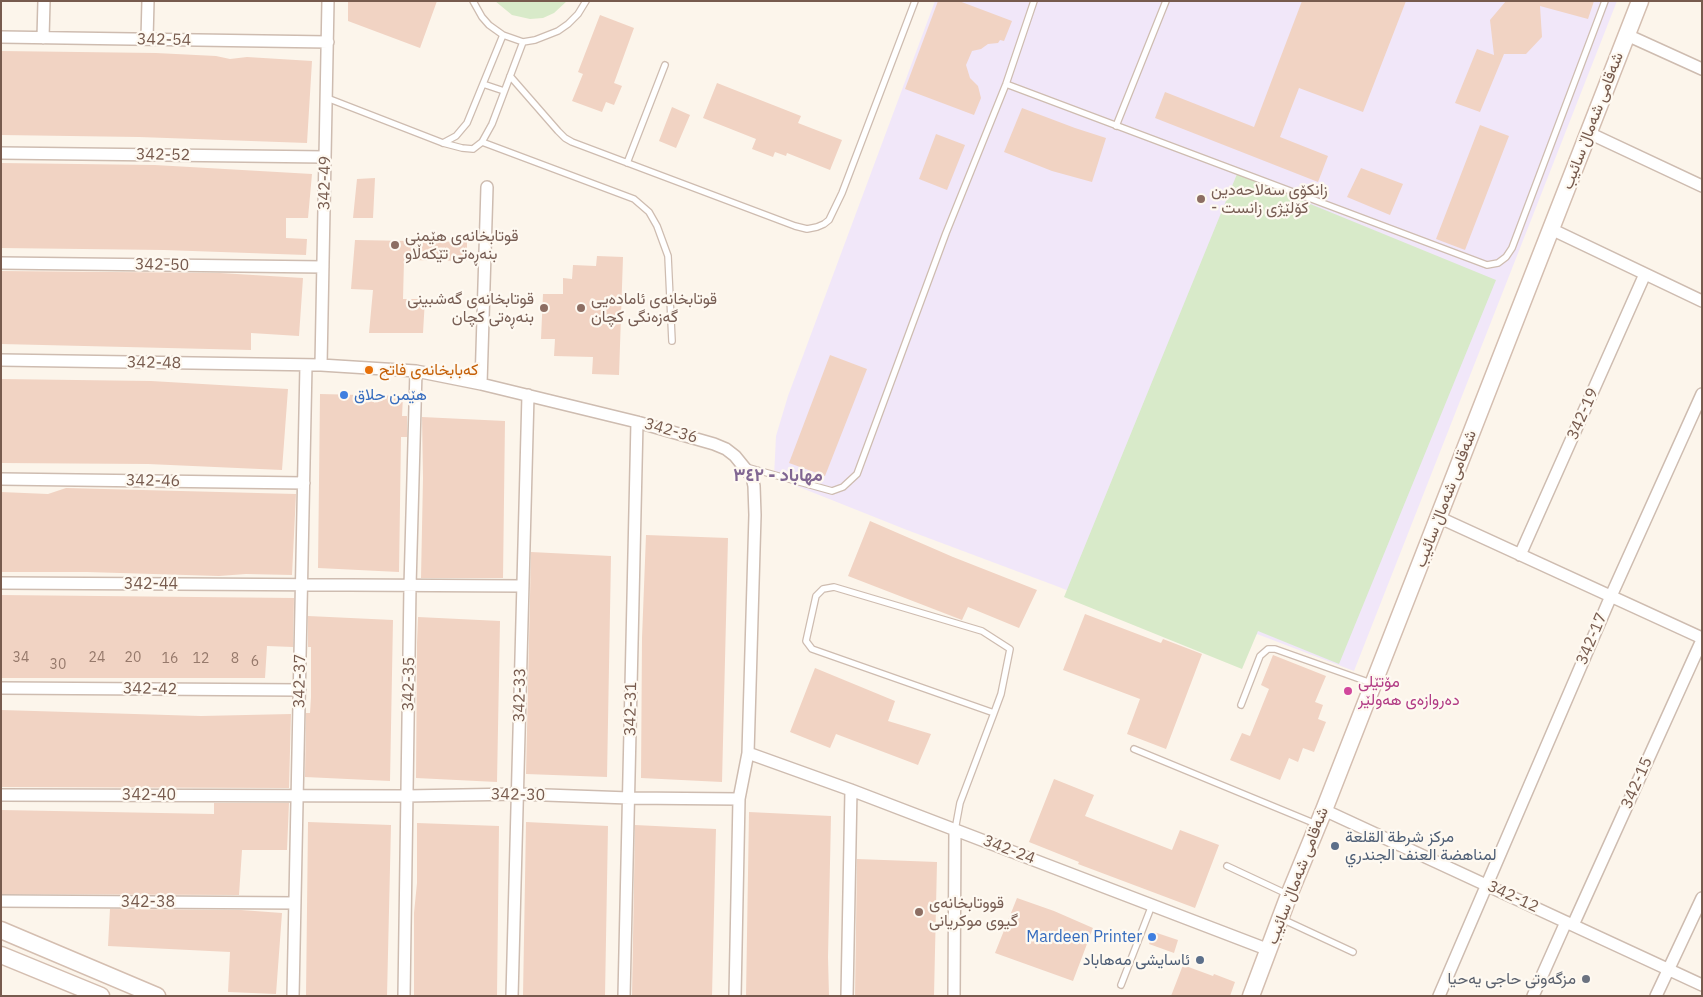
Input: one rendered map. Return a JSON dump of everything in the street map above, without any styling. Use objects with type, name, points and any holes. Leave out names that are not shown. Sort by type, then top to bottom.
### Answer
[{"type":"street","points":[[43,38],[44,1]]},
{"type":"street","points":[[147,39],[148,1]]},
{"type":"street","name":"342-49","points":[[321,365],[328,1]]},
{"type":"street","name":"شەقامی شەماڵ سائیب","points":[[1255,994],[1280,918],[1321,818],[1640,1]]},
{"type":"street","points":[[1627,35],[1702,69]]},
{"type":"street","name":"342-54","points":[[1,37],[328,42]]},
{"type":"street","points":[[1588,133],[1702,186]]},
{"type":"street","name":"342-52","points":[[1,153],[325,156]]},
{"type":"street","points":[[481,384],[487,187]]},
{"type":"street","points":[[1551,229],[1702,301]]},
{"type":"street","name":"342-50","points":[[1,263],[323,267]]},
{"type":"street","name":"342-19","points":[[1520,554],[1645,274]]},
{"type":"street","name":"342-48","points":[[1,360],[306,366]]},
{"type":"street","name":"342-36","points":[[306,366],[321,365],[416,371],[528,394],[714,444],[726,449],[752,478],[755,516],[748,753],[739,799],[735,996]]},
{"type":"street","name":"342-37","points":[[293,996],[306,366]]},
{"type":"street","name":"342-35","points":[[404,996],[410,586],[416,371]]},
{"type":"street","name":"342-33","points":[[512,996],[528,394]]},
{"type":"street","name":"342-17","points":[[1439,996],[1611,596],[1702,394]]},
{"type":"street","name":"342-31","points":[[624,996],[637,422]]},
{"type":"street","name":"342-46","points":[[1,479],[304,483]]},
{"type":"street","points":[[1438,517],[1702,639]]},
{"type":"street","name":"342-44","points":[[1,583],[523,586]]},
{"type":"street","name":"342-15","points":[[1533,996],[1569,924],[1702,639]]},
{"type":"street","name":"342-42","points":[[1,688],[300,690]]},
{"type":"street","name":"342-24","points":[[748,753],[851,790],[1269,950]]},
{"type":"street","points":[[847,996],[851,790]]},
{"type":"street","name":"342-30","points":[[297,795],[518,794],[739,799]]},
{"type":"street","name":"342-40","points":[[1,795],[297,795]]},
{"type":"street","name":"342-12","points":[[1321,818],[1486,885],[1702,984]]},
{"type":"street","points":[[954,996],[955,830]]},
{"type":"street","points":[[1656,996],[1702,898]]},
{"type":"street","name":"342-38","points":[[1,901],[295,903]]},
{"type":"street","points":[[1,930],[157,996]]},
{"type":"street","points":[[1,956],[102,996]]},
{"type":"lane","points":[[473,1],[489,25],[503,35],[523,42],[535,40],[558,31],[578,14],[586,1]]},
{"type":"lane","points":[[510,76],[565,138],[627,163],[807,229],[824,224],[829,220],[842,193],[915,1]]},
{"type":"lane","points":[[744,467],[832,491],[843,488],[857,474],[946,233],[1006,84],[1034,1]]},
{"type":"lane","points":[[1116,126],[1166,1]]},
{"type":"lane","points":[[1006,84],[1487,265],[1498,263],[1506,257],[1512,248],[1605,1]]},
{"type":"lane","points":[[443,143],[456,136],[467,123],[503,35]]},
{"type":"lane","points":[[327,98],[443,143],[473,149],[482,142],[492,124],[523,42]]},
{"type":"lane","points":[[627,163],[665,64]]},
{"type":"lane","points":[[483,84],[504,91]]},
{"type":"lane","points":[[482,142],[634,199],[649,212],[657,226],[668,256],[672,341]]},
{"type":"lane","points":[[955,830],[960,803],[994,713],[1001,694],[1010,649],[982,631],[834,587],[823,589],[816,596],[806,641],[812,649],[994,713]]},
{"type":"lane","points":[[1241,705],[1260,656],[1265,651],[1272,649],[1373,684]]},
{"type":"lane","points":[[1134,748],[1321,818]]},
{"type":"lane","points":[[1227,866],[1289,895]]},
{"type":"lane","points":[[1121,985],[1152,905]]},
{"type":"lane","points":[[1280,918],[1353,952]]},
{"type":"shaded area","name":"زانکۆی سەلاحەدین - کۆلێژی زانست","points":[[935,1],[1617,1],[1354,671],[1257,634],[1240,662],[1059,587],[907,530],[774,477],[776,436],[788,396]]},
{"type":"green space","points":[[495,1],[567,1],[554,13],[543,18],[530,19],[512,15]]},
{"type":"green space","points":[[1237,174],[1496,280],[1339,664],[1258,631],[1242,669],[1064,597]]},
{"type":"building","points":[[348,1],[437,1],[420,48],[348,21]]},
{"type":"building","points":[[938,1],[959,1],[1012,21],[1004,41],[1000,40],[998,43],[988,44],[981,49],[972,51],[966,65],[970,78],[978,86],[981,98],[974,115],[905,89]]},
{"type":"building","points":[[1302,1],[1406,1],[1363,112],[1299,88],[1280,137],[1328,156],[1318,182],[1155,118],[1165,92],[1254,127]]},
{"type":"building","points":[[1506,1],[1594,1],[1588,19],[1540,6],[1542,37],[1526,54],[1504,54],[1480,112],[1455,103],[1477,49],[1494,55],[1490,20]]},
{"type":"building","points":[[600,15],[634,28],[614,83],[622,86],[614,105],[606,102],[602,112],[572,101],[583,74],[578,72]]},
{"type":"building","points":[[1,51],[156,53],[216,56],[230,59],[247,57],[312,61],[307,143],[139,137],[1,135]]},
{"type":"building","points":[[717,83],[801,116],[798,123],[842,140],[830,170],[787,153],[786,156],[775,152],[773,157],[752,149],[756,139],[703,118]]},
{"type":"building","points":[[672,107],[690,115],[676,148],[659,141]]},
{"type":"building","points":[[1022,108],[1106,138],[1092,182],[1052,171],[1004,152]]},
{"type":"building","points":[[1480,125],[1509,136],[1465,250],[1436,239]]},
{"type":"building","points":[[936,134],[965,145],[947,190],[919,179]]},
{"type":"building","points":[[1,163],[155,165],[312,174],[308,218],[286,218],[286,238],[307,239],[306,255],[164,250],[1,248]]},
{"type":"building","points":[[1361,168],[1403,184],[1390,215],[1347,197]]},
{"type":"building","points":[[375,178],[373,218],[353,218],[357,179]]},
{"type":"building","points":[[355,240],[467,242],[467,261],[404,260],[403,299],[425,299],[423,333],[369,333],[373,290],[351,289]]},
{"type":"building","points":[[597,256],[623,257],[619,375],[592,374],[593,357],[554,356],[555,339],[541,339],[543,294],[563,294],[563,278],[572,279],[573,265],[596,266]]},
{"type":"building","points":[[1,271],[220,273],[303,278],[299,336],[251,333],[251,350],[1,344]]},
{"type":"building","points":[[830,355],[867,369],[825,476],[789,463]]},
{"type":"building","points":[[1,379],[151,381],[288,389],[282,470],[148,464],[1,463]]},
{"type":"building","points":[[320,394],[403,396],[402,416],[407,416],[407,437],[401,437],[399,572],[318,568]]},
{"type":"building","points":[[422,417],[505,421],[503,578],[421,578]]},
{"type":"building","points":[[66,488],[296,494],[292,575],[246,574],[219,576],[87,572],[1,572],[1,492],[48,494]]},
{"type":"building","points":[[870,521],[953,557],[1037,590],[1019,628],[968,607],[962,620],[848,576]]},
{"type":"building","points":[[646,535],[728,538],[722,782],[641,778],[642,638]]},
{"type":"building","points":[[531,552],[611,556],[607,777],[526,774]]},
{"type":"building","points":[[1,595],[294,598],[293,647],[267,646],[265,678],[1,678]]},
{"type":"building","points":[[1085,614],[1161,643],[1163,639],[1202,654],[1166,749],[1127,734],[1140,699],[1063,670]]},
{"type":"building","points":[[308,616],[393,620],[390,781],[305,777],[306,713],[310,713],[311,697],[311,647],[308,647]]},
{"type":"building","points":[[418,617],[500,621],[497,782],[416,778]]},
{"type":"building","points":[[1273,655],[1326,676],[1315,702],[1323,705],[1318,719],[1326,722],[1314,752],[1303,748],[1298,762],[1289,758],[1280,780],[1230,760],[1242,733],[1250,736],[1269,689],[1261,685]]},
{"type":"building","points":[[815,668],[895,701],[888,721],[931,734],[918,765],[836,734],[830,748],[790,732]]},
{"type":"building","points":[[1,710],[201,716],[291,714],[289,788],[1,787]]},
{"type":"building","points":[[1054,779],[1094,795],[1085,816],[1172,850],[1180,830],[1219,845],[1195,908],[1078,864],[1079,862],[1029,842]]},
{"type":"building","points":[[214,803],[289,803],[287,850],[242,850],[239,895],[1,894],[1,810],[214,814]]},
{"type":"building","points":[[749,812],[831,816],[829,996],[746,996]]},
{"type":"building","points":[[308,822],[391,825],[387,996],[306,996]]},
{"type":"building","points":[[526,822],[608,826],[605,996],[523,996]]},
{"type":"building","points":[[417,823],[499,826],[497,996],[414,996]]},
{"type":"building","points":[[635,825],[716,829],[712,996],[632,996]]},
{"type":"building","points":[[857,859],[937,862],[934,996],[855,996]]},
{"type":"building","points":[[1017,898],[1093,928],[1073,981],[995,953]]},
{"type":"building","points":[[110,909],[241,910],[282,913],[276,994],[228,992],[230,952],[108,946]]},
{"type":"building","points":[[1154,932],[1178,940],[1174,953],[1149,944]]},
{"type":"building","points":[[1183,965],[1235,982],[1230,996],[1171,996]]},
{"type":"place","name":"زانکۆی سەلاحەدین - کۆلێژی زانست","points":[[1201,199]]},
{"type":"place","name":"قوتابخانەی هێمنی بنەڕەتی تێکەڵاو","points":[[395,245]]},
{"type":"place","name":"قوتابخانەی گەشبینی بنەڕەتی کچان","points":[[544,308]]},
{"type":"place","name":"قوتابخانەی ئامادەیی گەزەنگی کچان","points":[[581,308]]},
{"type":"place","name":"كەبابخانەی فاتح","points":[[369,370]]},
{"type":"place","name":"هێمن حلاق","points":[[344,395]]},
{"type":"place","name":"مۆتێلی دەروازەی هەولێر","points":[[1348,691]]},
{"type":"place","name":"مركز شرطة القلعة لمناهضة العنف الجندري","points":[[1335,846]]},
{"type":"place","name":"قووتابخانەی گيوی موكريانی","points":[[919,912]]},
{"type":"place","name":"Mardeen Printer","points":[[1152,937]]},
{"type":"place","name":"ئاسایشی مەهاباد","points":[[1200,960]]},
{"type":"place","name":"مزگەوتی حاجی یەحیا","points":[[1586,979]]},
{"type":"district","name":"مهاباد - ٣٤٢","points":[[778,476]]}]
